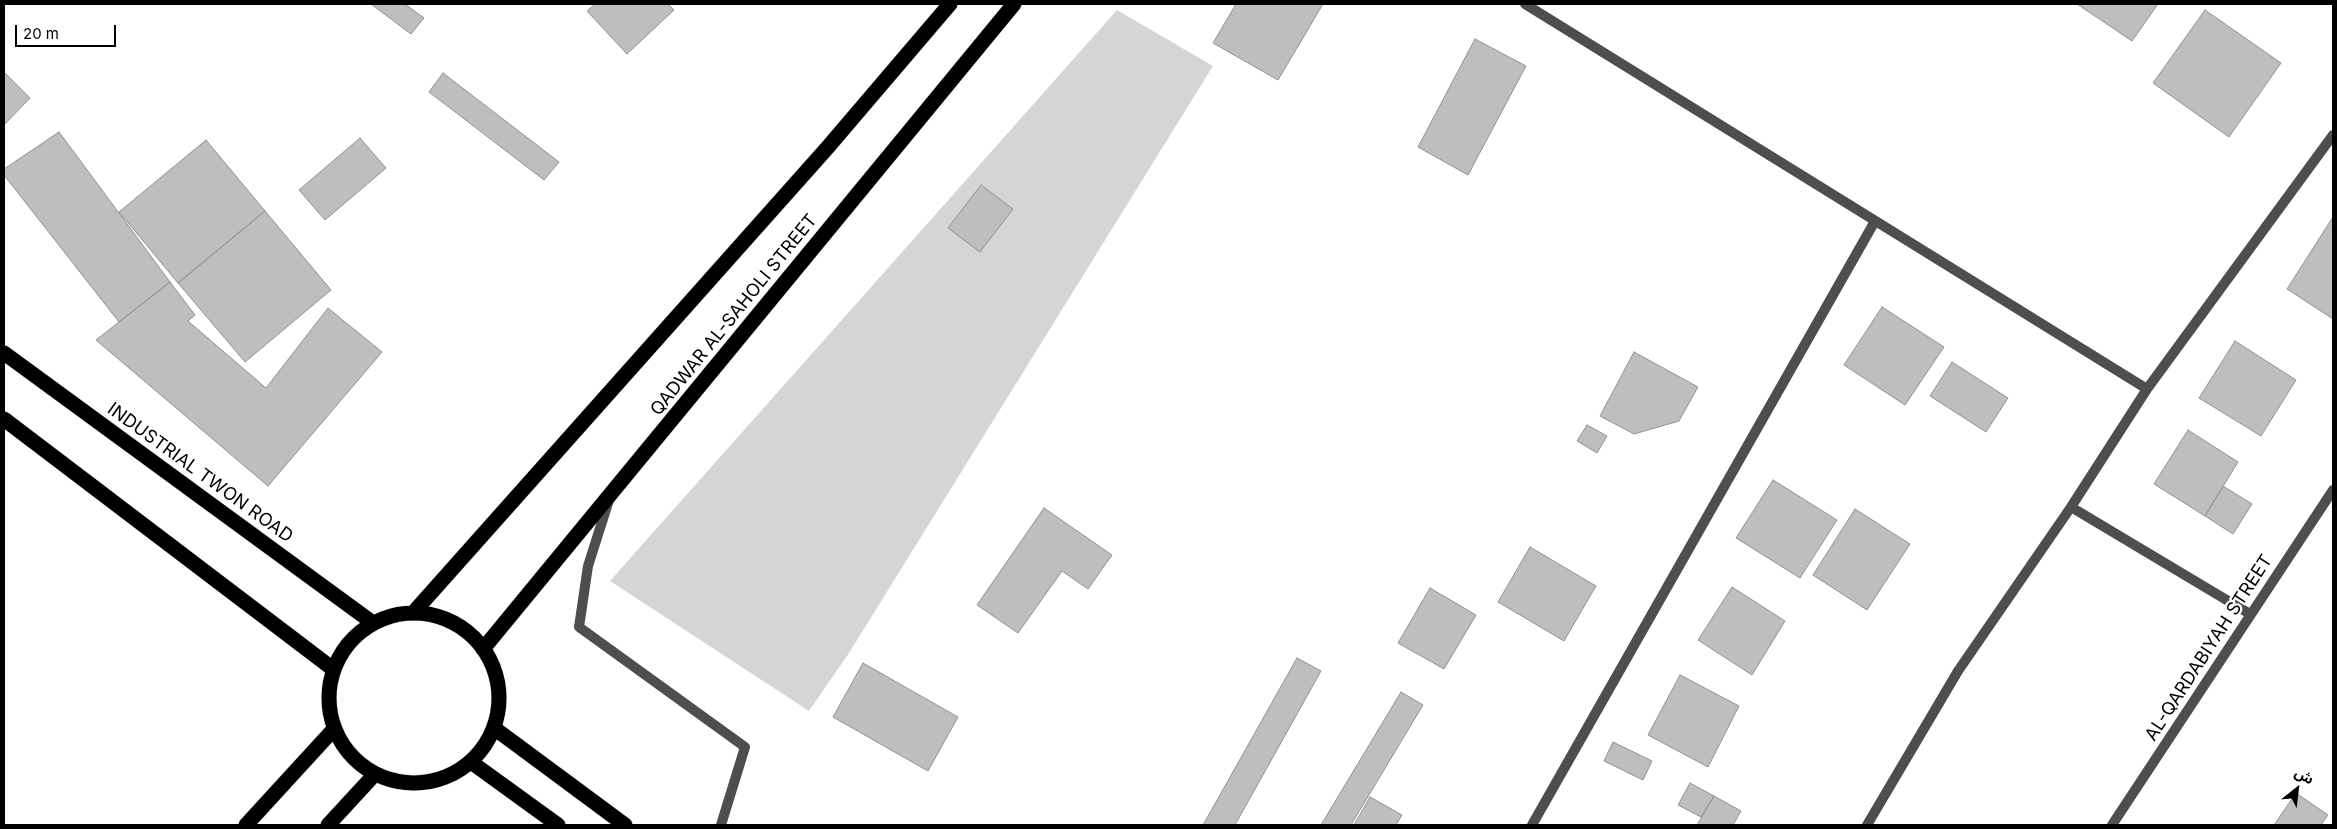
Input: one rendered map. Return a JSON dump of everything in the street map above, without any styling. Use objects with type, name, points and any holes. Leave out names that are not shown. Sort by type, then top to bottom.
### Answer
[{"type":"highway","points":[[413,613],[828,147],[950,4]]},
{"type":"highway","name":"QADWAR AL-SAHOLI STREET","points":[[483,649],[1014,4]]},
{"type":"highway","name":"INDUSTRIAL TWON ROAD","points":[[4,353],[373,623]]},
{"type":"highway","points":[[4,420],[333,668]]},
{"type":"highway","points":[[413,613],[433,615],[453,622],[470,634],[483,649],[493,668],[498,688],[499,708],[494,728],[485,746],[471,762],[454,774],[435,781],[408,783],[394,781],[375,774],[353,758],[344,748],[334,729],[329,710],[328,689],[333,668],[343,651],[356,635],[373,623],[392,616],[413,613]]},
{"type":"highway","points":[[494,728],[625,825]]},
{"type":"highway","points":[[246,825],[334,729]]},
{"type":"highway","points":[[471,762],[558,825]]},
{"type":"highway","points":[[328,825],[375,774]]},
{"type":"street","points":[[1525,4],[2147,389]]},
{"type":"street","points":[[1867,825],[1958,672],[2071,507],[2147,389],[2333,135]]},
{"type":"street","points":[[1532,825],[1875,221]]},
{"type":"street","name":"AL-QARDABIYAH STREET","points":[[2112,825],[2333,490]]},
{"type":"street","points":[[611,494],[588,566],[579,627],[745,747],[721,825]]},
{"type":"street","points":[[2071,507],[2250,614]]},
{"type":"shaded area","points":[[1117,10],[1213,66],[849,653],[809,711],[610,581]]},
{"type":"building","points":[[371,4],[405,4],[424,18],[411,34]]},
{"type":"building","points":[[595,4],[668,4],[674,10],[627,54],[587,11]]},
{"type":"building","points":[[1236,4],[1323,4],[1278,80],[1213,43]]},
{"type":"building","points":[[2077,4],[2158,4],[2132,41]]},
{"type":"building","points":[[2205,10],[2281,63],[2229,137],[2153,83]]},
{"type":"building","points":[[1475,39],[1526,66],[1468,175],[1418,147]]},
{"type":"building","points":[[4,72],[30,98],[4,125]]},
{"type":"building","points":[[443,73],[559,162],[544,180],[429,92]]},
{"type":"building","points":[[59,132],[170,282],[119,322],[4,175],[4,169]]},
{"type":"building","points":[[360,138],[386,168],[325,220],[299,190]]},
{"type":"building","points":[[206,140],[265,211],[178,283],[119,212]]},
{"type":"building","points":[[981,185],[1013,209],[980,252],[948,228]]},
{"type":"building","points":[[265,211],[331,290],[245,362],[178,283]]},
{"type":"building","points":[[2333,217],[2333,319],[2287,289]]},
{"type":"building","points":[[170,282],[195,315],[188,321],[266,388],[328,308],[382,352],[268,486],[96,340]]},
{"type":"building","points":[[1882,307],[1944,347],[1905,405],[1844,365]]},
{"type":"building","points":[[2235,341],[2296,380],[2261,436],[2199,398]]},
{"type":"building","points":[[1634,352],[1698,387],[1679,421],[1634,434],[1600,416]]},
{"type":"building","points":[[1952,362],[2008,398],[1986,432],[1930,396]]},
{"type":"building","points":[[1587,425],[1607,436],[1597,453],[1577,441]]},
{"type":"building","points":[[2188,430],[2238,462],[2205,516],[2154,484]]},
{"type":"building","points":[[1773,480],[1837,520],[1800,578],[1736,538]]},
{"type":"building","points":[[2223,486],[2252,504],[2233,534],[2205,516]]},
{"type":"building","points":[[1044,508],[1112,555],[1088,589],[1062,571],[1018,633],[977,605]]},
{"type":"building","points":[[1855,509],[1910,544],[1867,610],[1813,575]]},
{"type":"building","points":[[1530,547],[1596,586],[1564,641],[1498,602]]},
{"type":"building","points":[[1732,587],[1785,621],[1752,675],[1698,640]]},
{"type":"building","points":[[1430,588],[1476,615],[1444,669],[1398,643]]},
{"type":"building","points":[[1297,658],[1321,671],[1235,825],[1203,825]]},
{"type":"building","points":[[863,663],[958,717],[928,771],[833,717]]},
{"type":"building","points":[[1680,675],[1739,706],[1708,767],[1648,735]]},
{"type":"building","points":[[1401,692],[1423,705],[1351,825],[1321,825]]},
{"type":"building","points":[[1613,742],[1652,761],[1643,780],[1604,761]]},
{"type":"building","points":[[1690,783],[1714,796],[1701,817],[1678,805]]},
{"type":"building","points":[[2296,793],[2328,815],[2321,825],[2274,825]]},
{"type":"building","points":[[1714,796],[1741,811],[1733,825],[1697,825]]},
{"type":"building","points":[[1370,797],[1402,815],[1396,825],[1354,825]]}]
